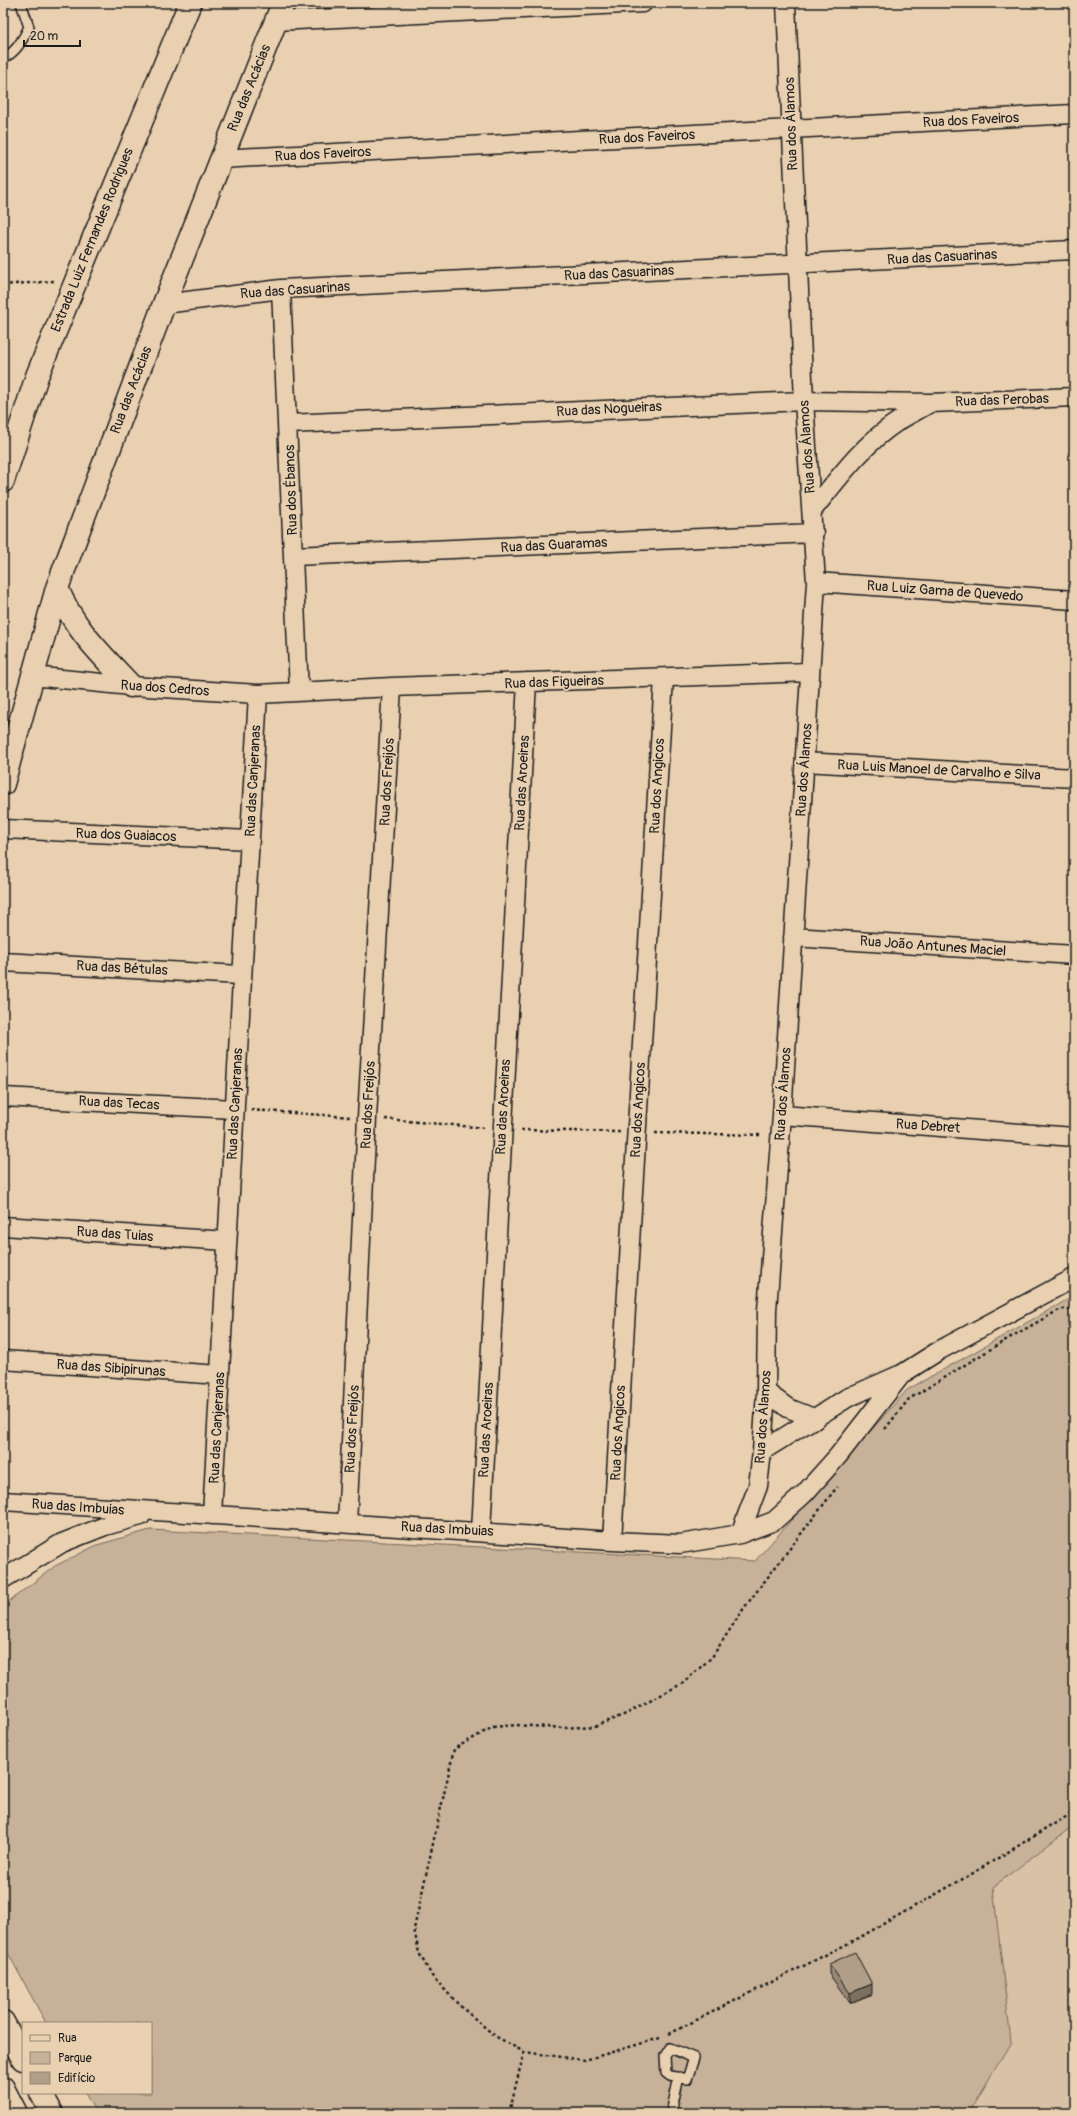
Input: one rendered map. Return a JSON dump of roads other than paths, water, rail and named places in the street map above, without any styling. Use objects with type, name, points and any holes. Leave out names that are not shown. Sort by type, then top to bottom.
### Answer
[{"type":"main road","name":"Estrada Luiz Fernandes Rodrigues","points":[[3,481],[37,376],[190,3]]},
{"type":"main road","name":"Rua das Acácias","points":[[3,784],[57,588],[220,159],[280,12]]},
{"type":"main road","points":[[57,588],[66,610],[86,638],[131,686]]},
{"type":"main road","points":[[3,2022],[22,2057]]},
{"type":"main road","points":[[3,2088],[16,2113]]},
{"type":"main road","points":[[42,2094],[52,2113]]},
{"type":"street","points":[[280,12],[643,3]]},
{"type":"street","name":"Rua dos Álamos","points":[[740,1534],[758,1486],[762,1450],[766,1392],[767,1310],[782,1115],[805,762],[809,672],[816,582],[814,533],[804,401],[786,3]]},
{"type":"street","name":"Rua dos Faveiros","points":[[220,159],[1074,114]]},
{"type":"street","name":"Rua das Casuarinas","points":[[164,304],[281,289],[1074,250]]},
{"type":"street","name":"Rua dos Ébanos","points":[[281,289],[299,691]]},
{"type":"street","name":"Rua das Perobas","points":[[931,403],[1074,397]]},
{"type":"street","name":"Rua das Nogueiras","points":[[288,424],[804,401],[931,403]]},
{"type":"street","points":[[812,511],[844,472],[876,439],[896,422],[931,403]]},
{"type":"street","name":"Rua das Guaramas","points":[[294,556],[814,533]]},
{"type":"street","name":"Rua Luiz Gama de Quevedo","points":[[816,582],[1074,600]]},
{"type":"street","name":"Rua das Figueiras","points":[[299,691],[809,672]]},
{"type":"street","name":"Rua dos Cedros","points":[[32,676],[131,686],[258,694],[299,691]]},
{"type":"street","name":"Rua dos Angicos","points":[[612,1541],[664,678]]},
{"type":"street","name":"Rua das Aroeiras","points":[[481,1531],[527,682]]},
{"type":"street","name":"Rua dos Freijós","points":[[348,1524],[367,1118],[392,687]]},
{"type":"street","name":"Rua das Canjeranas","points":[[212,1515],[241,975],[258,694]]},
{"type":"street","name":"Rua Luis Manoel de Carvalho e Silva","points":[[805,762],[1074,778]]},
{"type":"street","name":"Rua dos Guaiacos","points":[[3,829],[250,840]]},
{"type":"street","name":"Rua João Antunes Maciel","points":[[793,937],[1074,955]]},
{"type":"street","name":"Rua das Bétulas","points":[[3,962],[241,975]]},
{"type":"street","name":"Rua das Tecas","points":[[3,1097],[235,1109]]},
{"type":"street","name":"Rua Debret","points":[[782,1115],[1074,1137]]},
{"type":"street","name":"Rua das Tuias","points":[[3,1226],[227,1241]]},
{"type":"street","points":[[762,1450],[816,1419],[847,1398],[902,1374],[940,1350],[1074,1278]]},
{"type":"street","name":"Rua das Sibipirunas","points":[[3,1360],[220,1375]]},
{"type":"street","name":"Rua das Imbuias","points":[[3,1501],[153,1512],[680,1544],[740,1534],[774,1522],[804,1494],[838,1456],[902,1374]]},
{"type":"street","points":[[766,1392],[788,1408],[816,1419]]},
{"type":"street","name":"Rua das Imbuias","points":[[3,1579],[62,1543],[105,1526],[153,1512]]},
{"type":"lane","points":[[3,58],[8,56],[20,43],[28,27],[21,3]]},
{"type":"lane","points":[[671,2113],[679,2077]]}]
